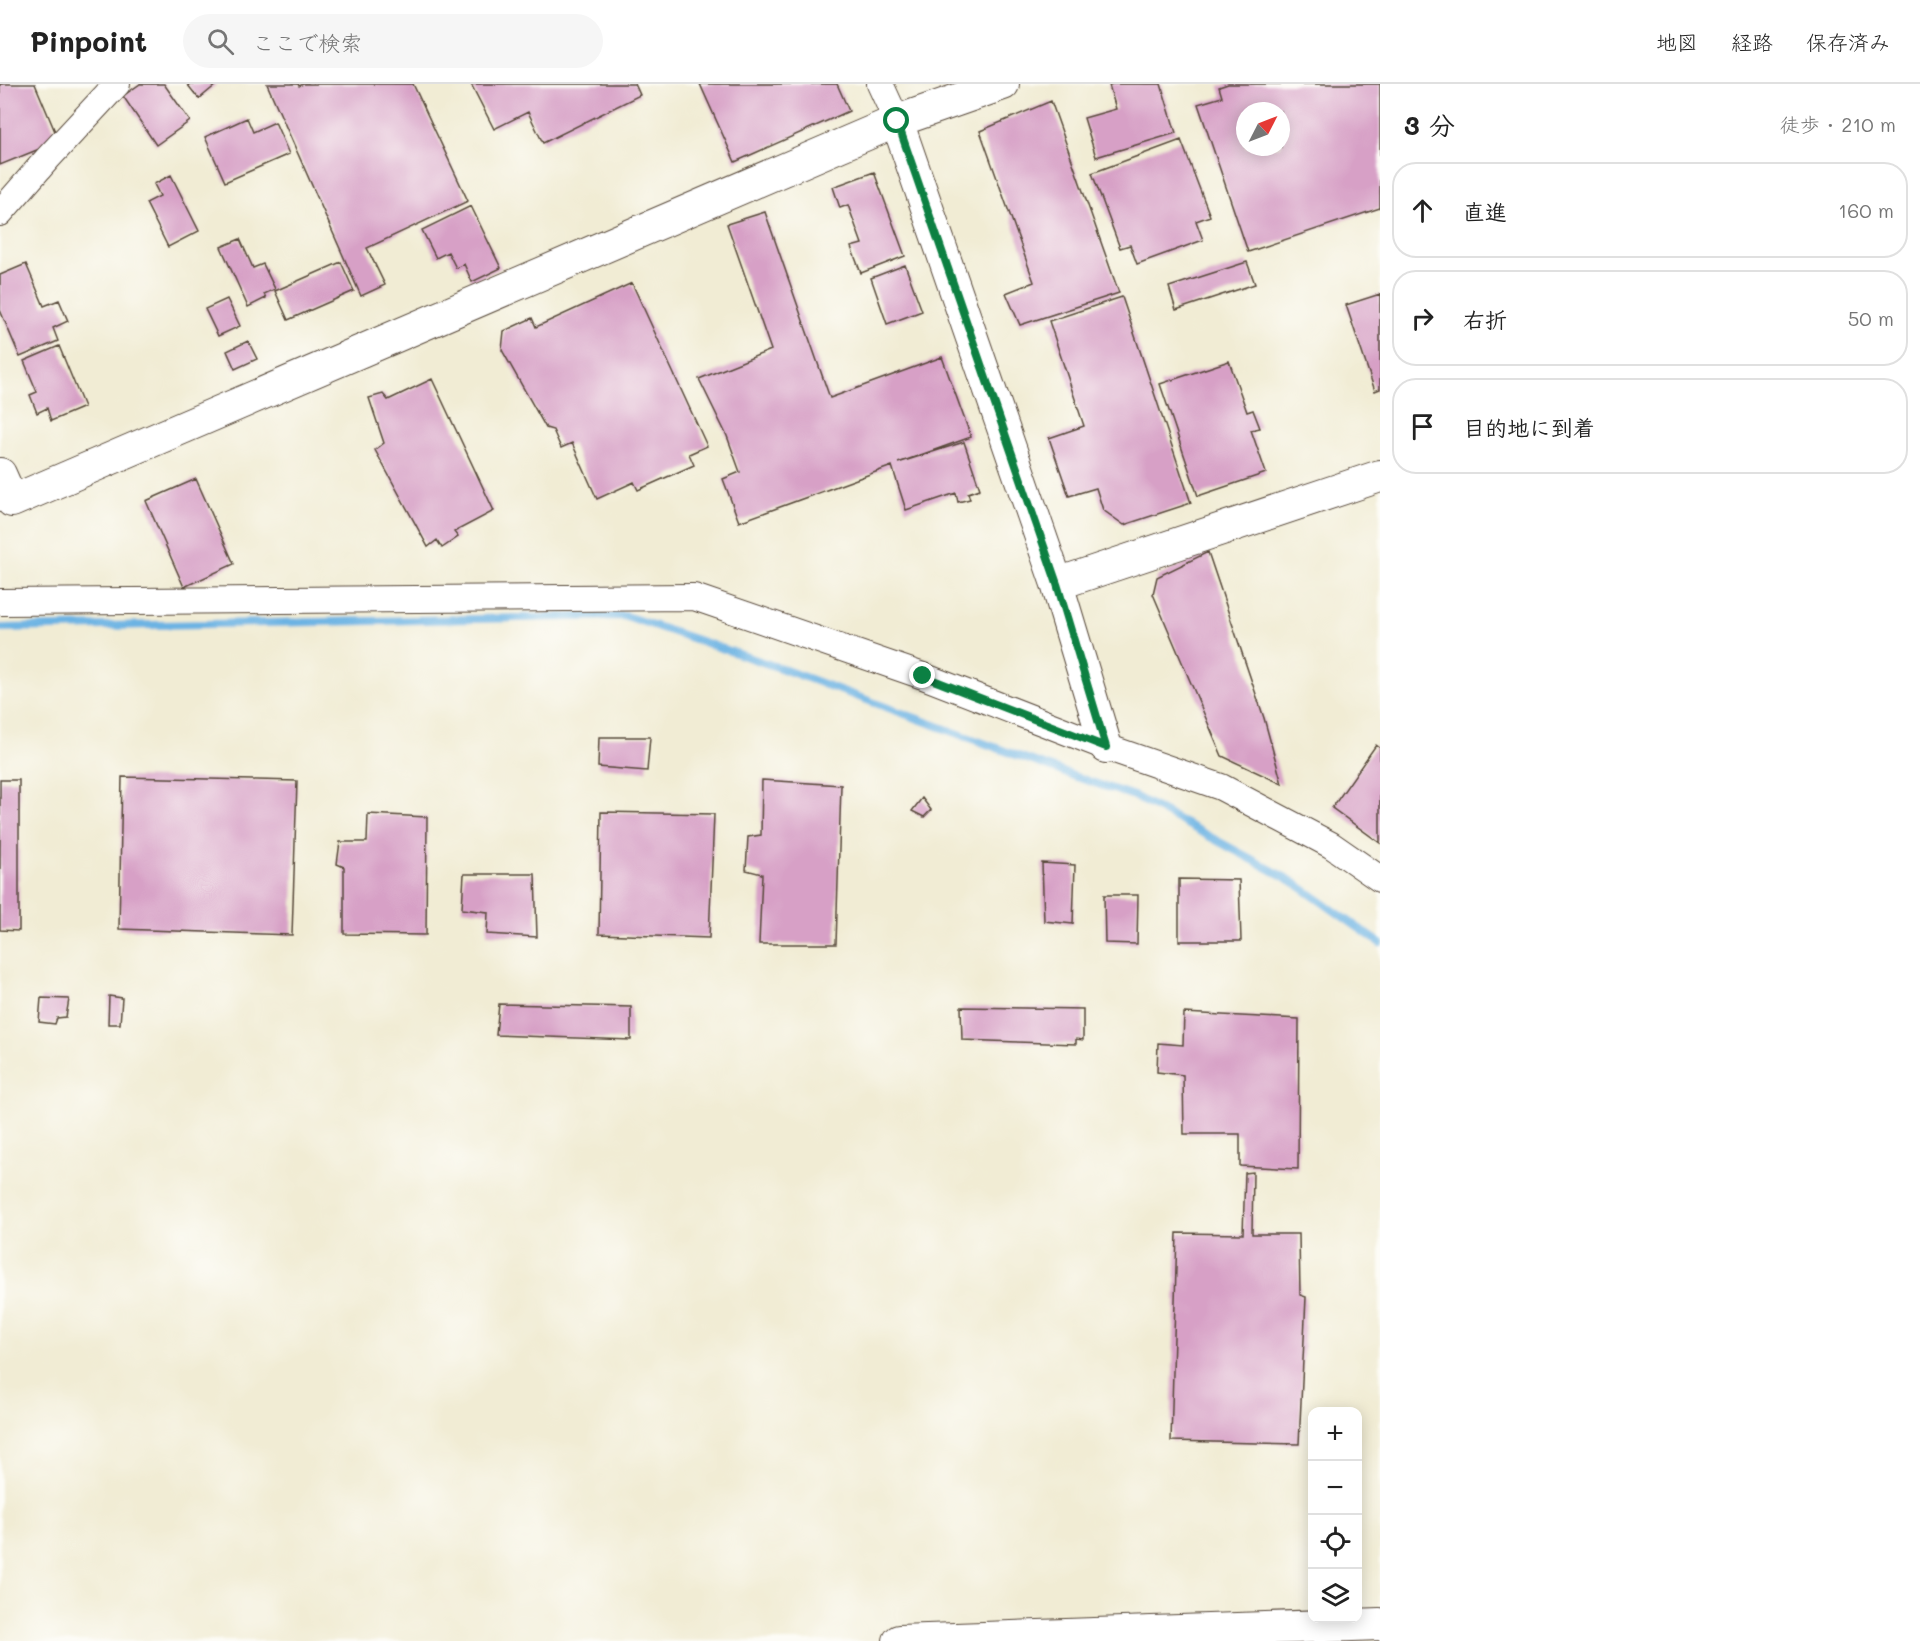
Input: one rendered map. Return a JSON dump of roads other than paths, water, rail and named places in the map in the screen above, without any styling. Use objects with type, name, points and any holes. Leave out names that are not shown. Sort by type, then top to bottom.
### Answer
[{"type":"street","points":[[0,213],[117,84]]},
{"type":"street","points":[[880,84],[897,121],[1057,584],[1106,747]]},
{"type":"street","points":[[0,474],[12,501],[897,121],[1003,84]]},
{"type":"street","points":[[1057,584],[1380,476]]},
{"type":"street","points":[[0,602],[694,597],[923,676],[1106,747],[1221,787],[1331,845],[1380,879]]},
{"type":"street","points":[[899,1641],[1380,1624]]},
{"type":"waterway","points":[[0,628],[626,616],[780,668],[1076,777],[1134,796],[1292,881],[1380,943]]}]
